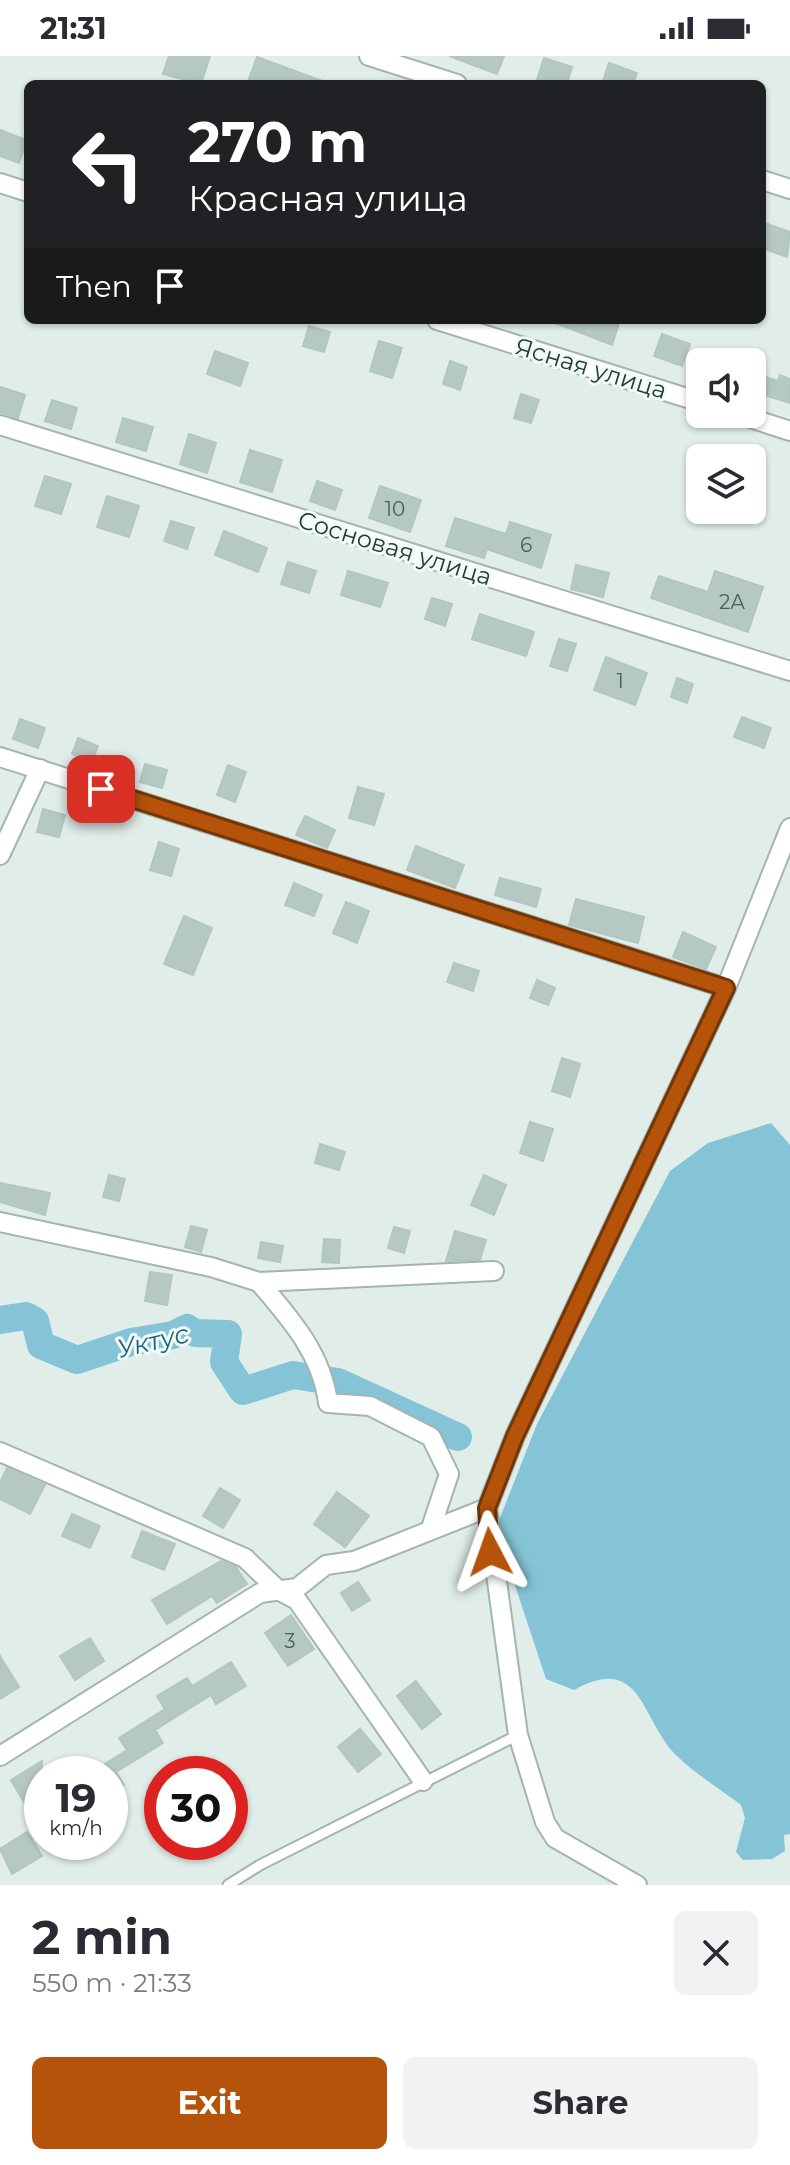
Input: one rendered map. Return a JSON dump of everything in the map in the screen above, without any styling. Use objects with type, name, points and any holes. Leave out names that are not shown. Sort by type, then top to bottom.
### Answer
[{"type":"street","points":[[369,56],[444,80]]},
{"type":"street","points":[[766,181],[790,189]]},
{"type":"street","points":[[0,183],[24,191]]},
{"type":"street","name":"Ясная улица","points":[[450,324],[686,398]]},
{"type":"street","points":[[766,423],[790,431]]},
{"type":"street","name":"Сосновая улица","points":[[0,425],[790,671]]},
{"type":"street","points":[[0,757],[726,988]]},
{"type":"street","points":[[0,855],[40,769]]},
{"type":"street","points":[[637,1885],[555,1838],[545,1822],[518,1735],[487,1508],[515,1436],[726,988],[786,852],[790,828]]},
{"type":"street","points":[[0,1222],[211,1267],[259,1282],[494,1271]]},
{"type":"street","points":[[259,1282],[301,1330],[326,1383],[328,1403],[370,1406],[431,1437],[449,1474],[431,1528]]},
{"type":"street","points":[[0,1452],[245,1558],[278,1590],[297,1600],[423,1781]]},
{"type":"street","points":[[0,1756],[260,1593],[297,1588],[326,1565],[354,1561],[487,1508]]},
{"type":"lane","points":[[228,1885],[423,1781],[518,1735]]},
{"type":"water","points":[[771,1123],[790,1145],[790,1834],[784,1835],[785,1851],[772,1859],[743,1860],[736,1852],[745,1818],[741,1805],[676,1755],[664,1741],[637,1695],[627,1685],[614,1679],[596,1680],[574,1690],[546,1679],[496,1528],[537,1424],[670,1171],[708,1143]]},
{"type":"building","points":[[169,56],[210,56],[202,80],[186,80],[163,74]]},
{"type":"building","points":[[449,56],[504,56],[497,74]]},
{"type":"building","points":[[257,57],[320,80],[252,80],[249,79]]},
{"type":"building","points":[[544,58],[572,67],[568,80],[537,80]]},
{"type":"building","points":[[609,63],[637,73],[634,80],[603,80]]},
{"type":"building","points":[[0,130],[24,139],[19,163],[0,156]]},
{"type":"building","points":[[766,223],[790,232],[787,257],[766,249]]},
{"type":"building","points":[[558,324],[619,324],[612,345]]},
{"type":"building","points":[[309,326],[330,332],[324,352],[303,346]]},
{"type":"building","points":[[662,334],[690,344],[682,366],[654,356]]},
{"type":"building","points":[[379,341],[402,348],[392,378],[370,371]]},
{"type":"building","points":[[215,351],[248,363],[240,386],[207,374]]},
{"type":"building","points":[[450,361],[467,367],[460,390],[443,384]]},
{"type":"building","points":[[780,375],[790,379],[790,403],[766,395],[766,377],[778,381]]},
{"type":"building","points":[[0,387],[25,395],[18,418],[0,412]]},
{"type":"building","points":[[521,394],[539,400],[531,423],[514,418]]},
{"type":"building","points":[[52,400],[77,408],[71,429],[45,421]]},
{"type":"building","points":[[123,418],[153,427],[146,451],[116,442]]},
{"type":"building","points":[[189,434],[216,443],[207,473],[180,464]]},
{"type":"building","points":[[250,450],[282,460],[272,492],[240,482]]},
{"type":"building","points":[[45,476],[71,484],[61,514],[35,506]]},
{"type":"building","points":[[317,481],[342,490],[335,510],[310,501]]},
{"type":"building","points":[[380,486],[421,500],[410,532],[369,518]]},
{"type":"building","points":[[107,496],[139,506],[129,537],[97,527]]},
{"type":"building","points":[[455,518],[506,534],[510,522],[551,535],[541,568],[487,549],[484,558],[446,546]]},
{"type":"building","points":[[171,521],[194,528],[187,549],[164,541]]},
{"type":"building","points":[[224,531],[267,548],[258,572],[215,555]]},
{"type":"building","points":[[288,562],[316,571],[309,593],[281,584]]},
{"type":"building","points":[[576,565],[609,573],[603,597],[571,589]]},
{"type":"building","points":[[348,571],[388,583],[380,607],[341,595]]},
{"type":"building","points":[[715,571],[763,587],[748,632],[651,598],[659,576],[708,592]]},
{"type":"building","points":[[432,598],[452,604],[445,626],[425,619]]},
{"type":"building","points":[[480,614],[534,632],[526,656],[472,639]]},
{"type":"building","points":[[559,639],[576,644],[567,671],[550,666]]},
{"type":"building","points":[[606,657],[647,673],[635,705],[594,690]]},
{"type":"building","points":[[677,678],[693,684],[687,703],[671,697]]},
{"type":"building","points":[[742,717],[771,728],[764,748],[734,737]]},
{"type":"building","points":[[20,719],[45,728],[38,748],[13,739]]},
{"type":"building","points":[[78,738],[98,746],[92,762],[72,754]]},
{"type":"building","points":[[145,764],[167,770],[162,788],[140,782]]},
{"type":"building","points":[[228,765],[246,772],[235,802],[217,795]]},
{"type":"building","points":[[358,787],[384,794],[374,825],[349,818]]},
{"type":"building","points":[[43,809],[65,815],[59,837],[37,832]]},
{"type":"building","points":[[305,816],[335,830],[327,848],[296,835]]},
{"type":"building","points":[[159,842],[179,849],[171,876],[150,870]]},
{"type":"building","points":[[416,846],[464,865],[455,888],[407,870]]},
{"type":"building","points":[[500,878],[541,889],[536,907],[495,895]]},
{"type":"building","points":[[294,883],[322,895],[314,916],[285,905]]},
{"type":"building","points":[[576,899],[644,917],[638,943],[569,925]]},
{"type":"building","points":[[346,902],[369,911],[357,943],[333,933]]},
{"type":"building","points":[[184,916],[212,928],[193,975],[164,964]]},
{"type":"building","points":[[683,932],[716,947],[706,969],[673,957]]},
{"type":"building","points":[[454,963],[479,971],[473,991],[447,982]]},
{"type":"building","points":[[537,980],[555,988],[548,1005],[530,998]]},
{"type":"building","points":[[562,1058],[580,1064],[570,1097],[552,1091]]},
{"type":"building","points":[[530,1122],[553,1129],[543,1161],[520,1153]]},
{"type":"building","points":[[320,1144],[345,1152],[339,1170],[315,1163]]},
{"type":"building","points":[[109,1175],[125,1179],[119,1201],[103,1197]]},
{"type":"building","points":[[484,1175],[506,1185],[494,1215],[471,1205]]},
{"type":"building","points":[[0,1183],[50,1193],[45,1215],[0,1202]]},
{"type":"building","points":[[191,1226],[207,1230],[201,1252],[185,1247]]},
{"type":"building","points":[[394,1227],[410,1231],[404,1253],[388,1248]]},
{"type":"building","points":[[455,1231],[486,1240],[480,1260],[446,1261]]},
{"type":"building","points":[[324,1239],[340,1240],[339,1263],[322,1262]]},
{"type":"building","points":[[261,1242],[283,1246],[280,1262],[258,1258]]},
{"type":"building","points":[[150,1272],[172,1275],[167,1305],[145,1301]]},
{"type":"building","points":[[7,1468],[45,1485],[30,1514],[0,1499],[0,1483]]},
{"type":"building","points":[[220,1488],[240,1500],[223,1528],[203,1516]]},
{"type":"building","points":[[337,1492],[369,1516],[345,1547],[314,1524]]},
{"type":"building","points":[[72,1514],[100,1526],[90,1548],[62,1536]]},
{"type":"building","points":[[142,1531],[175,1544],[164,1570],[132,1557]]},
{"type":"building","points":[[221,1561],[236,1567],[247,1584],[217,1603],[212,1596],[167,1624],[152,1600]]},
{"type":"building","points":[[358,1582],[370,1600],[352,1611],[341,1593]]},
{"type":"building","points":[[291,1615],[314,1649],[288,1666],[265,1633]]},
{"type":"building","points":[[90,1638],[104,1661],[75,1680],[60,1656]]},
{"type":"building","points":[[0,1656],[19,1687],[0,1699]]},
{"type":"building","points":[[231,1662],[246,1686],[216,1704],[211,1695],[155,1730],[163,1743],[128,1765],[128,1756],[118,1756],[127,1750],[119,1738],[165,1709],[157,1696],[187,1678],[192,1686]]},
{"type":"building","points":[[416,1681],[441,1714],[422,1729],[397,1696]]},
{"type":"building","points":[[360,1729],[381,1754],[358,1772],[338,1747]]},
{"type":"building","points":[[24,1772],[24,1802],[11,1780]]},
{"type":"building","points":[[24,1834],[24,1860],[35,1860],[12,1874],[0,1849]]},
{"type":"waterway","name":"Уктус","points":[[0,1320],[26,1316],[35,1321],[41,1345],[77,1360],[131,1342],[173,1335],[187,1328],[195,1333],[228,1334],[224,1362],[243,1391],[293,1375],[338,1382],[458,1437]]},
{"type":"route","points":[[101,789],[726,988],[515,1436],[487,1508],[490,1552]]}]
